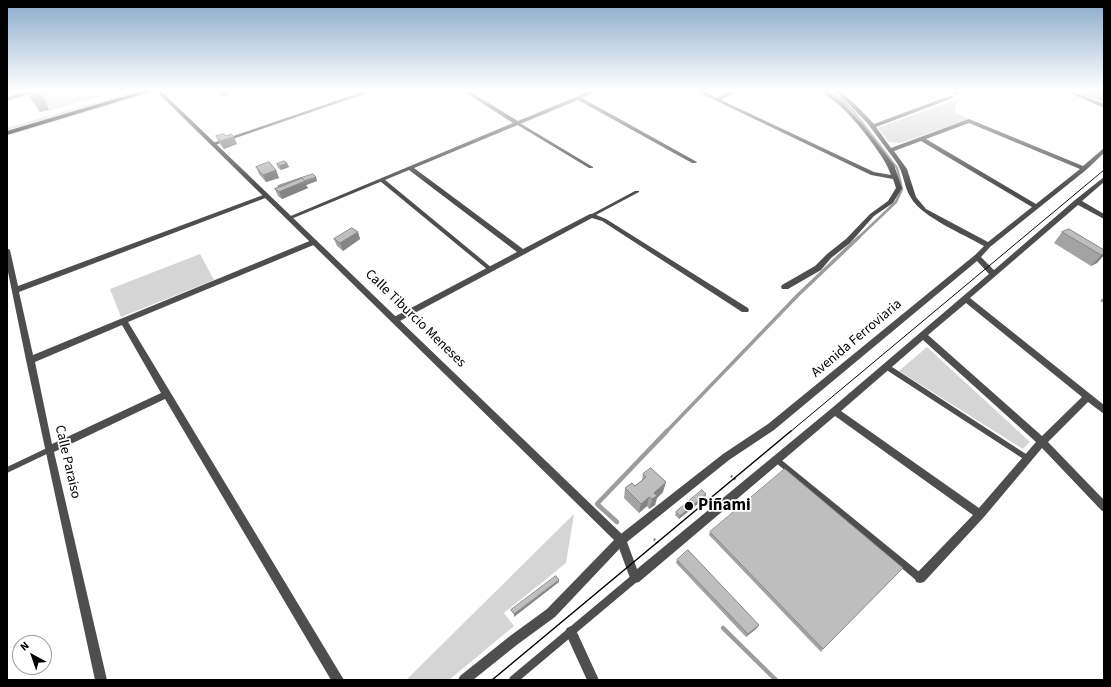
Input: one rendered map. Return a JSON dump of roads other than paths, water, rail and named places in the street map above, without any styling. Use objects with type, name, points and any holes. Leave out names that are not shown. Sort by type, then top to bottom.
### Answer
[{"type":"main road","points":[[7,126],[17,123]]},
{"type":"main road","points":[[7,133],[41,123]]},
{"type":"street","name":"Calle Tiburcio Meneses","points":[[191,123],[621,540],[635,578]]},
{"type":"street","points":[[213,144],[275,123]]},
{"type":"street","points":[[290,218],[517,123]]},
{"type":"street","points":[[623,123],[694,162]]},
{"type":"street","points":[[766,123],[873,174],[896,177]]},
{"type":"street","points":[[785,287],[818,268],[872,215],[891,202],[899,188],[891,164],[858,123]]},
{"type":"street","points":[[869,123],[904,169],[913,197],[924,210],[988,245]]},
{"type":"street","points":[[872,127],[882,123]]},
{"type":"street","points":[[890,150],[963,123]]},
{"type":"street","points":[[974,123],[1084,169]]},
{"type":"street","points":[[921,138],[1036,207]]},
{"type":"street","name":"Avenida Ferroviaria","points":[[464,680],[551,613],[621,540],[726,457],[771,427],[977,257],[988,245],[1084,169],[1104,150]]},
{"type":"street","points":[[410,168],[522,252]]},
{"type":"street","points":[[635,578],[924,336],[1104,179]]},
{"type":"street","points":[[16,290],[266,196]]},
{"type":"street","points":[[1077,201],[1104,217]]},
{"type":"street","points":[[395,320],[592,216],[604,220],[746,310]]},
{"type":"street","points":[[30,360],[314,242]]},
{"type":"street","name":"Calle Paraiso","points":[[7,250],[49,450],[101,680]]},
{"type":"street","points":[[977,257],[994,275]]},
{"type":"street","points":[[966,299],[1104,410]]},
{"type":"street","points":[[122,321],[338,680]]},
{"type":"street","points":[[924,336],[1042,442],[1104,507]]},
{"type":"street","points":[[49,450],[167,394]]},
{"type":"street","points":[[920,578],[980,514],[1042,442],[1088,396]]},
{"type":"street","points":[[835,411],[980,514]]},
{"type":"street","points":[[571,632],[593,680]]},
{"type":"lane","points":[[517,123],[591,167]]},
{"type":"lane","points":[[382,180],[490,269]]},
{"type":"lane","points":[[592,216],[637,192]]},
{"type":"lane","points":[[887,367],[1028,458]]},
{"type":"lane","points":[[7,470],[49,450]]},
{"type":"lane","points":[[777,460],[920,578]]},
{"type":"lane","points":[[513,680],[635,578]]},
{"type":"waterway","points":[[858,238],[896,202],[902,189],[897,168],[862,123]]},
{"type":"waterway","points":[[666,432],[798,295],[859,237]]},
{"type":"waterway","points":[[617,522],[597,504],[667,431]]},
{"type":"waterway","points":[[723,628],[776,680]]},
{"type":"tram line","points":[[790,432],[1104,170]]},
{"type":"tram line","points":[[492,680],[791,431]]},
{"type":"place","name":"Piñami","points":[[689,506]]}]
